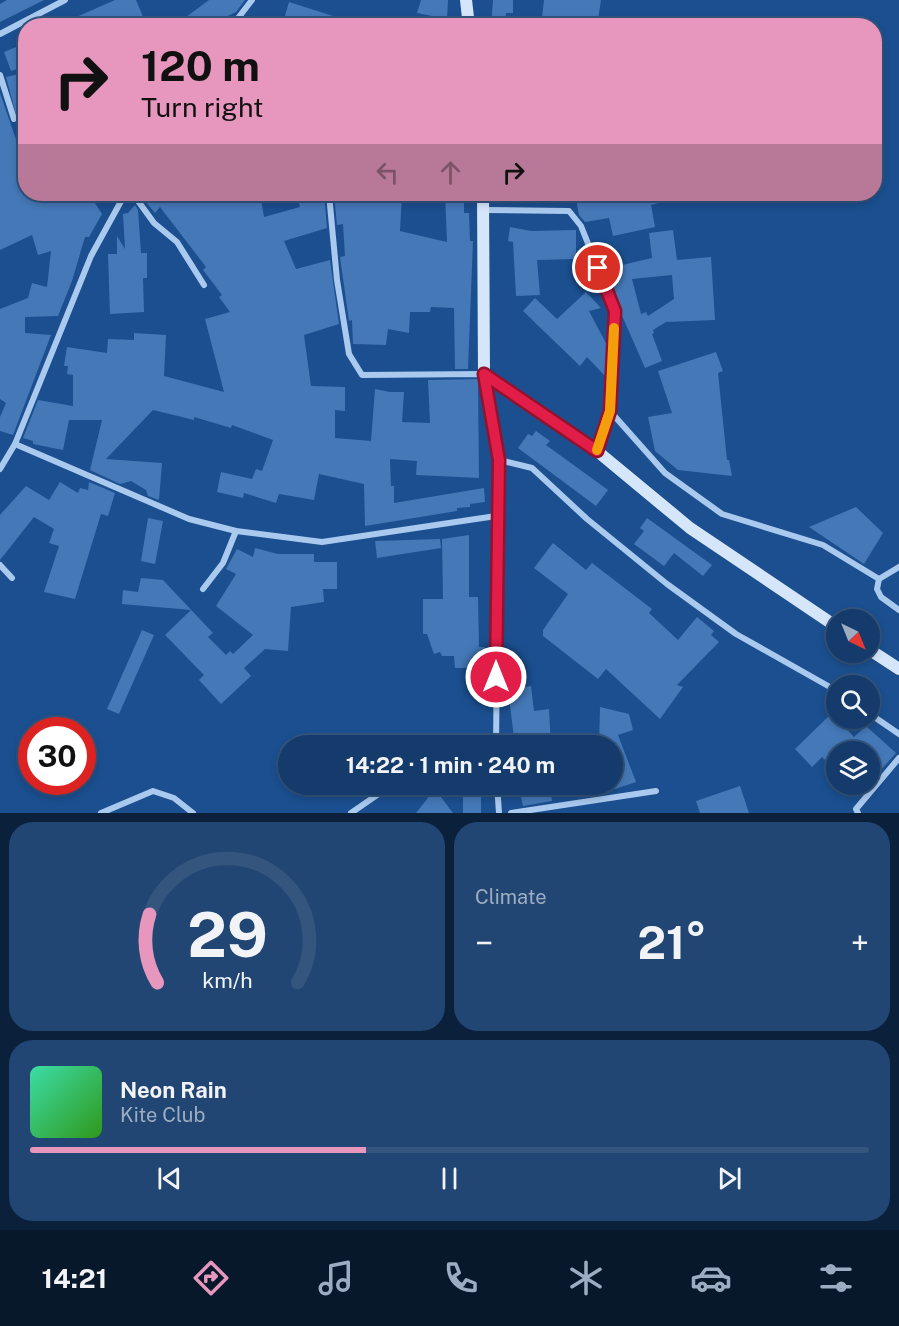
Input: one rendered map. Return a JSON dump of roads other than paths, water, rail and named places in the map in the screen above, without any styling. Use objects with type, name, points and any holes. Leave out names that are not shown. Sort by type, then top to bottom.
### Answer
[{"type":"street","points":[[31,18],[65,0]]},
{"type":"street","points":[[238,18],[252,0]]},
{"type":"street","points":[[466,0],[468,18]]},
{"type":"street","points":[[0,34],[18,25]]},
{"type":"street","points":[[0,75],[14,119]]},
{"type":"street","points":[[0,469],[15,444],[91,256],[121,201]]},
{"type":"street","points":[[139,201],[154,223],[177,243],[204,285]]},
{"type":"street","points":[[330,201],[337,280],[349,354],[362,375],[484,374],[597,451],[690,528],[826,620]]},
{"type":"street","points":[[483,201],[484,374],[499,460],[496,516],[496,735]]},
{"type":"street","points":[[484,210],[569,211],[581,226],[615,311],[610,411],[597,451]]},
{"type":"street","points":[[610,411],[664,473],[722,514],[823,545],[879,579]]},
{"type":"street","points":[[15,444],[178,515],[236,531],[322,542],[496,516]]},
{"type":"street","points":[[499,460],[532,468],[587,519],[667,585],[736,634],[826,685]]},
{"type":"street","points":[[202,589],[223,563],[236,531]]},
{"type":"street","points":[[0,565],[12,578]]},
{"type":"street","points":[[879,579],[899,567]]},
{"type":"street","points":[[879,579],[878,593],[899,610]]},
{"type":"street","points":[[880,657],[899,669]]},
{"type":"street","points":[[880,721],[899,734]]},
{"type":"street","points":[[858,813],[856,809],[899,758]]},
{"type":"street","points":[[101,813],[153,791],[174,798],[193,813]]},
{"type":"street","points":[[511,813],[656,791]]},
{"type":"street","points":[[351,813],[377,795]]},
{"type":"street","points":[[498,795],[499,813]]}]
